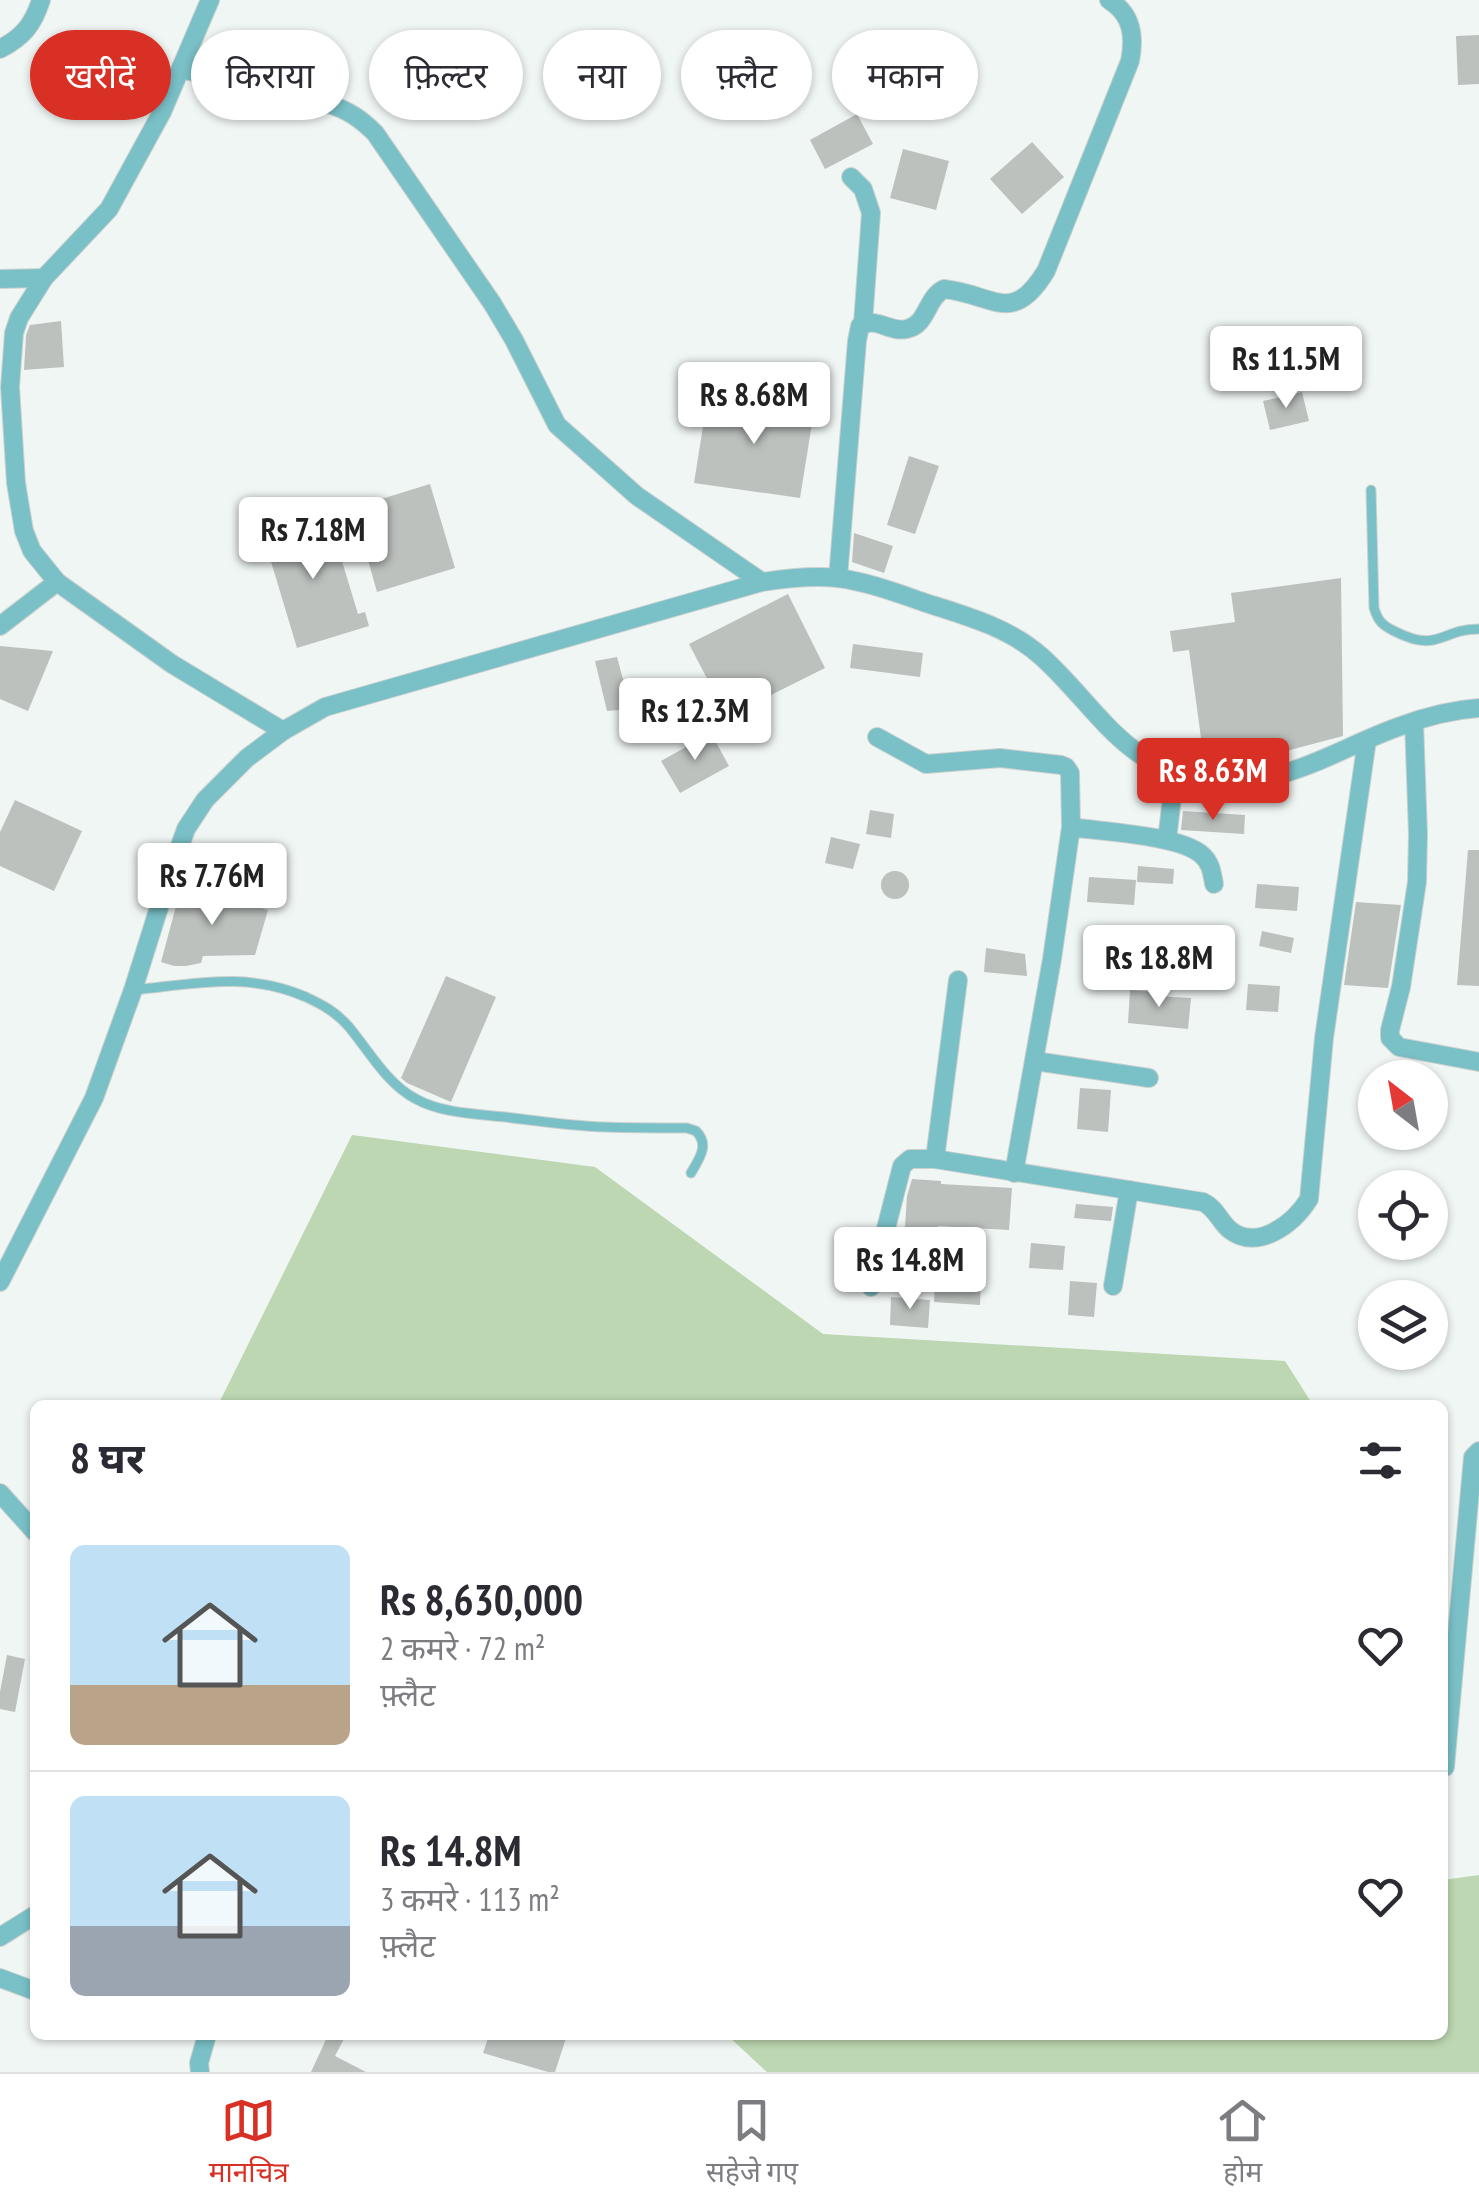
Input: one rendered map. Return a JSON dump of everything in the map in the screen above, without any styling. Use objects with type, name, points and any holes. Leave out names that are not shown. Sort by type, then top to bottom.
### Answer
[{"type":"street","points":[[0,48],[30,28],[41,0]]},
{"type":"street","points":[[210,0],[147,144],[109,209],[44,278],[18,318],[10,388],[16,483],[24,531],[32,551],[57,582],[172,664],[283,730]]},
{"type":"street","points":[[863,324],[875,322],[906,329],[922,320],[934,297],[944,289],[1004,303],[1020,301],[1038,285],[1130,61],[1132,28],[1124,12],[1109,0]]},
{"type":"street","points":[[181,69],[328,104],[364,122],[492,304],[557,426],[637,496],[762,582]]},
{"type":"street","points":[[838,578],[857,341],[863,324],[872,213],[864,189],[850,177]]},
{"type":"street","points":[[0,279],[44,278]]},
{"type":"street","points":[[0,1282],[94,1098],[186,830],[205,800],[247,758],[283,730],[324,707],[762,582],[838,578],[877,586],[962,614],[1016,637],[1046,660],[1126,745],[1152,763],[1202,779],[1231,781],[1298,771],[1414,722],[1479,708]]},
{"type":"street","points":[[0,626],[57,582]]},
{"type":"street","points":[[1414,722],[1417,882],[1390,1038],[1399,1047],[1479,1062]]},
{"type":"street","points":[[877,737],[926,764],[1000,758],[1066,767],[1072,782],[1072,828],[1014,1173]]},
{"type":"street","points":[[871,1287],[902,1166],[910,1159],[935,1159],[1207,1203],[1228,1229],[1252,1238],[1265,1237],[1302,1211],[1309,1199],[1324,1038],[1368,740]]},
{"type":"street","points":[[1167,840],[1175,772]]},
{"type":"street","points":[[1072,828],[1167,840],[1191,848],[1206,859],[1214,884]]},
{"type":"street","points":[[935,1159],[958,980]]},
{"type":"street","points":[[1035,1060],[1150,1078]]},
{"type":"street","points":[[1113,1286],[1130,1190]]},
{"type":"street","points":[[1448,1744],[1473,1457],[1479,1451]]},
{"type":"street","points":[[0,1493],[30,1526]]},
{"type":"street","points":[[0,1937],[30,1917]]},
{"type":"street","points":[[0,1978],[30,1989]]},
{"type":"street","points":[[200,2072],[198,2063],[205,2040]]},
{"type":"lane","points":[[1371,490],[1374,608],[1378,621],[1422,642],[1479,629]]},
{"type":"lane","points":[[133,990],[230,981],[258,981],[285,988],[332,1010],[388,1077],[418,1101],[488,1116],[603,1127],[688,1128],[696,1131],[703,1142],[691,1173]]},
{"type":"green space","points":[[352,1135],[595,1167],[823,1334],[1285,1361],[1310,1400],[220,1400]]},
{"type":"green space","points":[[1479,1875],[1479,2072],[767,2072],[732,2040],[1448,2040],[1448,1879]]},
{"type":"building","points":[[1479,35],[1479,84],[1458,85],[1456,36]]},
{"type":"building","points":[[846,120],[860,120],[873,144],[825,169],[810,140]]},
{"type":"building","points":[[1032,142],[1064,177],[1022,214],[990,179]]},
{"type":"building","points":[[903,149],[949,161],[936,210],[890,198]]},
{"type":"building","points":[[61,321],[64,367],[24,370],[30,325]]},
{"type":"building","points":[[1302,392],[1309,421],[1270,430],[1263,401]]},
{"type":"building","points":[[708,395],[814,411],[800,498],[694,483]]},
{"type":"building","points":[[909,456],[939,466],[915,534],[887,525]]},
{"type":"building","points":[[430,484],[455,568],[377,592],[359,528],[368,525],[362,505]]},
{"type":"building","points":[[328,515],[358,614],[365,612],[369,626],[297,648],[263,535]]},
{"type":"building","points":[[854,533],[893,546],[884,573],[852,562]]},
{"type":"building","points":[[1341,578],[1343,736],[1221,768],[1205,767],[1189,650],[1173,652],[1170,631],[1235,622],[1231,593]]},
{"type":"building","points":[[788,594],[825,668],[727,717],[689,644]]},
{"type":"building","points":[[853,644],[923,653],[920,677],[850,668]]},
{"type":"building","points":[[0,646],[53,651],[28,711],[0,699]]},
{"type":"building","points":[[617,657],[631,709],[607,711],[595,661]]},
{"type":"building","points":[[711,733],[729,766],[680,793],[661,761]]},
{"type":"building","points":[[15,800],[82,831],[54,891],[0,866],[0,832]]},
{"type":"building","points":[[870,810],[894,814],[891,838],[866,834]]},
{"type":"building","points":[[1183,811],[1245,815],[1244,834],[1181,830]]},
{"type":"building","points":[[831,837],[860,844],[853,869],[825,863]]},
{"type":"building","points":[[1468,850],[1479,850],[1479,986],[1457,985]]},
{"type":"building","points":[[1138,866],[1174,869],[1173,884],[1137,882]]},
{"type":"building","points":[[895,871],[905,875],[909,885],[905,895],[895,899],[885,895],[881,885],[885,875]]},
{"type":"building","points":[[1089,877],[1136,880],[1134,905],[1087,902]]},
{"type":"building","points":[[1257,884],[1299,887],[1297,911],[1255,908]]},
{"type":"building","points":[[190,886],[268,910],[255,955],[203,956],[201,963],[186,966],[161,962],[179,895],[187,896]]},
{"type":"building","points":[[1356,902],[1401,905],[1388,988],[1344,985]]},
{"type":"building","points":[[1262,931],[1294,938],[1291,953],[1259,946]]},
{"type":"building","points":[[986,948],[1025,954],[1027,976],[984,972]]},
{"type":"building","points":[[446,976],[496,997],[451,1102],[401,1078]]},
{"type":"building","points":[[1248,984],[1280,986],[1278,1012],[1246,1010]]},
{"type":"building","points":[[1130,990],[1191,998],[1188,1029],[1128,1023]]},
{"type":"building","points":[[1080,1088],[1111,1090],[1108,1132],[1077,1129]]},
{"type":"building","points":[[912,1179],[1012,1188],[1009,1230],[938,1226],[936,1259],[903,1257],[907,1196]]},
{"type":"building","points":[[1076,1204],[1113,1207],[1111,1221],[1074,1218]]},
{"type":"building","points":[[1031,1243],[1065,1246],[1063,1270],[1029,1268]]},
{"type":"building","points":[[935,1279],[981,1282],[980,1305],[934,1302]]},
{"type":"building","points":[[1070,1281],[1097,1283],[1094,1317],[1068,1315]]},
{"type":"building","points":[[891,1297],[930,1300],[928,1328],[890,1325]]},
{"type":"building","points":[[7,1655],[25,1659],[15,1712],[0,1709]]},
{"type":"building","points":[[326,2040],[343,2040],[335,2056],[366,2072],[311,2072]]},
{"type":"building","points":[[487,2040],[565,2040],[555,2072],[483,2053]]}]
